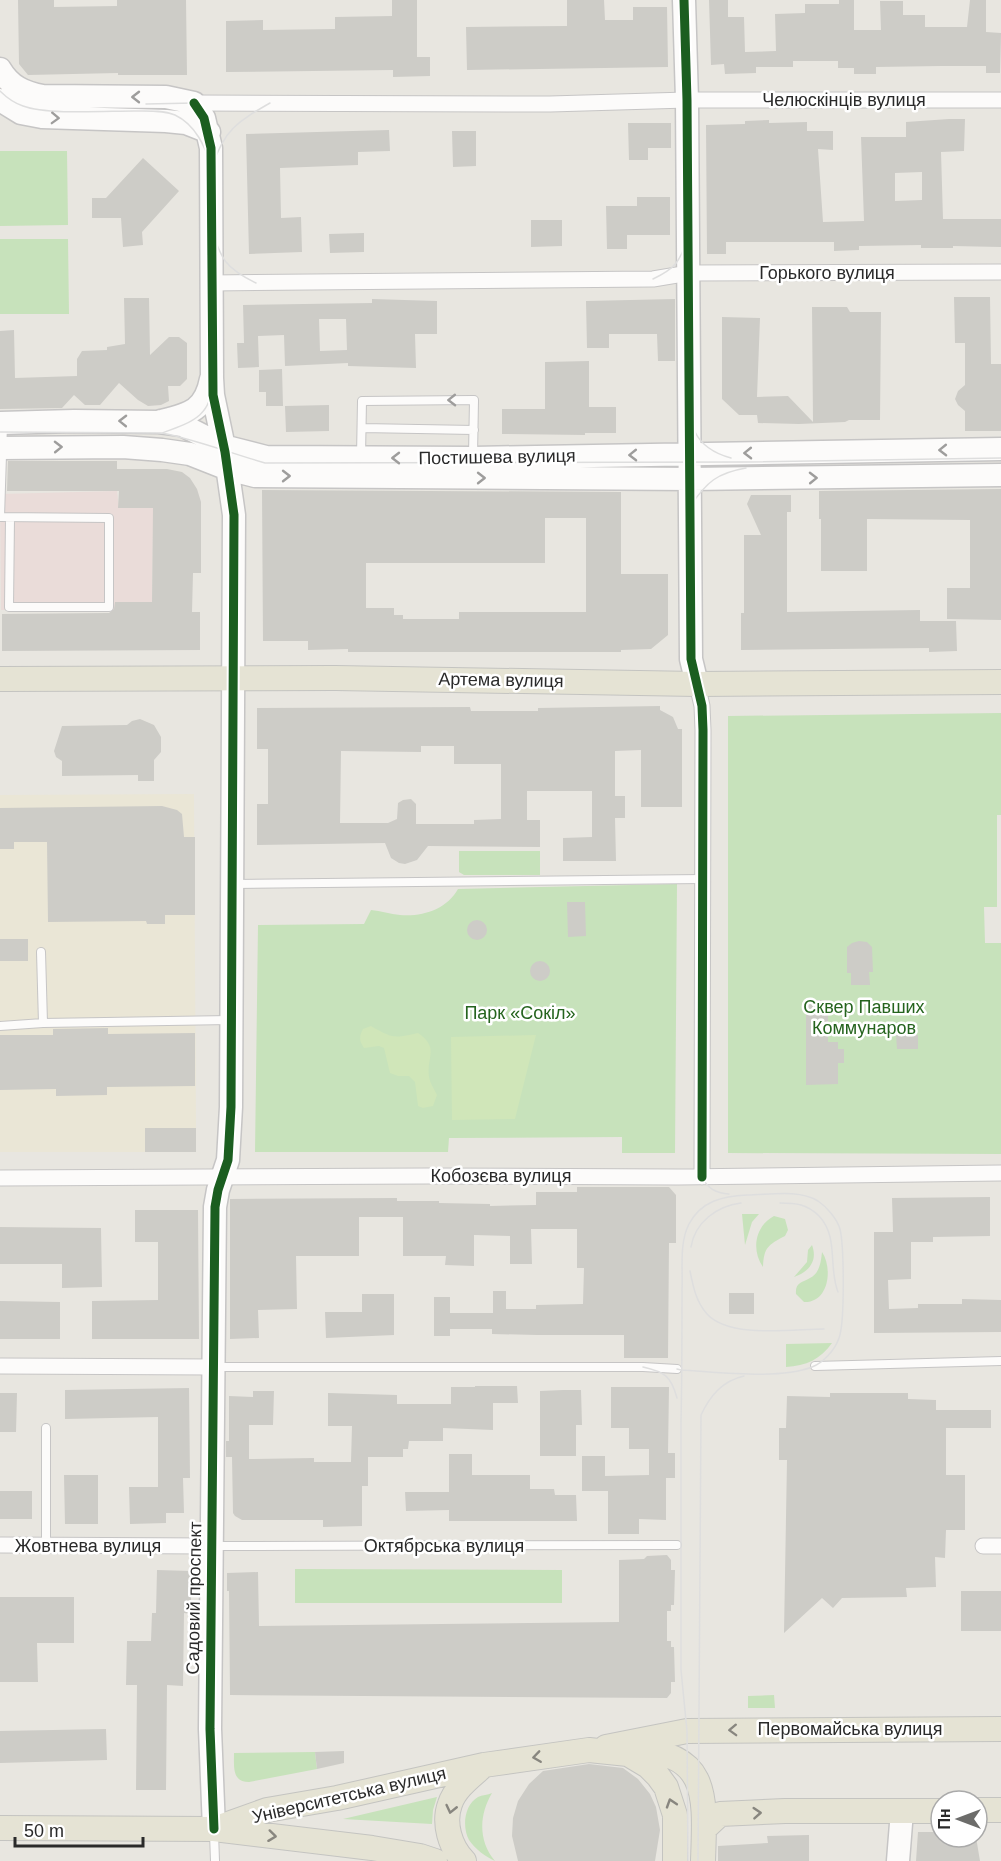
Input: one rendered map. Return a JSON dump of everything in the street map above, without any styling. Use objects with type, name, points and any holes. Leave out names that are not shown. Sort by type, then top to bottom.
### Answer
[{"type":"main road","name":"Артема вулиця","points":[[0,679],[234,678],[697,684],[1001,682]]},
{"type":"main road","name":"Первомайська вулиця","points":[[589,1750],[687,1731],[1001,1729]]},
{"type":"main road","name":"Університетська вулиця","points":[[214,1828],[267,1810],[337,1798],[484,1765],[589,1750]]},
{"type":"main road","points":[[589,1750],[652,1750],[671,1756],[688,1766],[698,1782],[703,1797],[703,1861]]},
{"type":"main road","points":[[589,1750],[628,1754],[648,1766],[658,1776],[666,1787],[675,1815],[675,1861]]},
{"type":"main road","points":[[464,1861],[456,1853],[447,1829],[450,1804],[462,1785],[484,1765]]},
{"type":"main road","points":[[704,1828],[720,1814],[785,1811],[929,1811]]},
{"type":"main road","name":"Університетська вулиця","points":[[0,1828],[214,1828],[372,1848],[420,1856],[435,1861]]},
{"type":"street","points":[[684,0],[692,506],[692,658],[702,706],[703,730],[702,1177]]},
{"type":"street","points":[[0,69],[14,85],[27,93],[43,96],[166,97],[194,103],[204,118],[209,132]]},
{"type":"street","points":[[0,100],[21,113],[42,117],[166,121],[186,123],[209,132]]},
{"type":"street","name":"Челюскінців вулиця","points":[[194,103],[550,104],[687,100],[1001,100]]},
{"type":"street","name":"Садовий проспект","points":[[209,132],[212,167],[213,395],[228,469],[234,515],[230,1143],[228,1160],[215,1208],[210,1733],[214,1828]]},
{"type":"street","name":"Горького вулиця","points":[[211,283],[653,279],[689,273],[1001,272]]},
{"type":"street","points":[[159,422],[189,414],[205,399],[212,378]]},
{"type":"street","name":"Постишева вулиця","points":[[1,423],[159,422],[182,425],[223,446],[266,457],[473,458],[691,467],[1001,475]]},
{"type":"street","name":"Постишева вулиця","points":[[1,448],[123,447],[190,454],[228,469],[255,476],[691,467],[1001,449]]},
{"type":"street","name":"Кобозєва вулиця","points":[[0,1178],[702,1177],[1001,1173]]},
{"type":"street","points":[[0,1366],[213,1367]]},
{"type":"street","name":"Жовтнева вулиця","points":[[0,1545],[211,1546]]},
{"type":"street","points":[[983,1546],[1001,1546]]},
{"type":"street","points":[[898,1861],[902,1812]]},
{"type":"lane","points":[[361,458],[362,401],[474,400],[473,458]]},
{"type":"lane","points":[[1,423],[0,517],[109,518],[108,607],[9,607],[10,518]]},
{"type":"lane","points":[[362,428],[474,430]]},
{"type":"lane","points":[[232,884],[703,879]]},
{"type":"lane","points":[[41,952],[43,1023]]},
{"type":"lane","points":[[0,1026],[43,1023],[232,1020]]},
{"type":"lane","points":[[815,1366],[1001,1361]]},
{"type":"lane","points":[[213,1367],[643,1367],[677,1370]]},
{"type":"lane","points":[[46,1428],[46,1545]]},
{"type":"lane","name":"Октябрська вулиця","points":[[211,1546],[676,1545]]},
{"type":"lane","points":[[214,1828],[215,1861]]},
{"type":"shaded area","points":[[117,491],[119,508],[162,508],[153,526],[152,612],[1,610],[0,494]]},
{"type":"shaded area","points":[[194,794],[196,1128],[145,1128],[145,1152],[0,1152],[0,795]]},
{"type":"green space","points":[[0,151],[67,151],[68,225],[0,226]]},
{"type":"green space","points":[[0,239],[68,239],[69,314],[0,314]]},
{"type":"green space","name":"Сквер Павших Коммунаров","points":[[1001,713],[1001,815],[997,815],[997,907],[984,907],[985,943],[1001,943],[1001,1154],[728,1153],[728,716]]},
{"type":"green space","points":[[459,851],[540,851],[540,875],[464,875],[459,872]]},
{"type":"green space","name":"Парк «Сокіл»","points":[[677,884],[675,1153],[622,1153],[622,1137],[449,1138],[448,1152],[255,1152],[258,925],[364,924],[371,910],[400,915],[417,915],[441,907],[458,889]]},
{"type":"green space","points":[[371,1026],[394,1036],[418,1033],[429,1043],[431,1053],[429,1077],[437,1095],[433,1106],[423,1108],[418,1106],[415,1082],[409,1076],[390,1073],[384,1048],[379,1046],[364,1048],[360,1041],[361,1034],[363,1029]]},
{"type":"green space","points":[[536,1035],[515,1119],[452,1120],[451,1037]]},
{"type":"green space","points":[[742,1214],[759,1214],[752,1222],[745,1245]]},
{"type":"green space","points":[[774,1216],[785,1219],[788,1230],[785,1236],[768,1247],[764,1255],[763,1267],[757,1253],[757,1239],[763,1226]]},
{"type":"green space","points":[[812,1245],[814,1256],[811,1265],[794,1277],[807,1262],[808,1250]]},
{"type":"green space","points":[[822,1252],[828,1275],[824,1291],[812,1301],[804,1302],[796,1294],[797,1287],[816,1273]]},
{"type":"green space","points":[[832,1343],[812,1361],[786,1367],[786,1344]]},
{"type":"green space","points":[[295,1569],[562,1570],[562,1603],[295,1603]]},
{"type":"green space","points":[[774,1695],[775,1708],[748,1708],[748,1696]]},
{"type":"green space","points":[[315,1752],[317,1769],[249,1782],[239,1779],[235,1773],[234,1753]]},
{"type":"green space","points":[[492,1793],[485,1810],[482,1828],[489,1853],[495,1861],[471,1843],[465,1829],[467,1811],[473,1801],[480,1796]]},
{"type":"green space","points":[[437,1797],[432,1824],[343,1819]]},
{"type":"building","points":[[18,0],[54,0],[54,7],[117,6],[117,0],[186,0],[187,75],[118,75],[118,73],[28,75],[19,64]]},
{"type":"building","points":[[392,0],[417,0],[417,57],[430,57],[430,76],[393,77],[393,70],[226,72],[226,21],[263,20],[263,30],[335,29],[335,17],[392,16]]},
{"type":"building","points":[[567,0],[604,0],[605,20],[633,20],[633,7],[667,7],[668,67],[467,70],[466,27],[567,26]]},
{"type":"building","points":[[709,0],[728,0],[728,17],[744,17],[745,52],[776,51],[775,14],[805,13],[805,4],[839,4],[839,0],[854,0],[854,30],[881,30],[880,1],[903,1],[903,15],[925,15],[925,27],[967,27],[970,0],[986,0],[986,32],[1001,33],[1000,73],[986,73],[986,66],[941,66],[876,67],[876,74],[854,74],[854,68],[838,68],[838,61],[793,61],[793,67],[756,67],[756,73],[725,74],[724,64],[711,65]]},
{"type":"building","points":[[965,119],[964,151],[941,152],[943,219],[1001,219],[1001,247],[859,246],[859,250],[834,251],[834,242],[726,242],[726,254],[707,254],[706,125],[745,124],[745,121],[769,120],[769,123],[807,122],[807,131],[833,131],[833,150],[818,149],[823,222],[864,221],[861,137],[906,137],[906,122]],"holes":[[[922,172],[922,200],[895,201],[895,173]]]},
{"type":"building","points":[[628,123],[671,123],[671,148],[648,148],[648,160],[629,160]]},
{"type":"building","points":[[389,130],[390,151],[358,152],[358,165],[280,168],[281,218],[301,217],[302,252],[249,254],[246,134]]},
{"type":"building","points":[[452,131],[476,131],[476,166],[453,167]]},
{"type":"building","points":[[143,158],[179,191],[142,232],[143,245],[123,247],[121,218],[92,218],[92,198],[106,198]]},
{"type":"building","points":[[637,197],[670,197],[670,235],[627,235],[627,249],[607,249],[606,206],[637,206]]},
{"type":"building","points":[[531,220],[562,220],[562,246],[531,247]]},
{"type":"building","points":[[364,233],[364,252],[330,253],[329,234]]},
{"type":"building","points":[[954,297],[990,297],[991,364],[1001,364],[1001,431],[965,431],[965,411],[955,399],[958,391],[965,385],[965,343],[955,343]]},
{"type":"building","points":[[124,298],[149,298],[150,355],[169,337],[179,337],[187,343],[187,379],[180,386],[168,386],[169,401],[161,405],[148,406],[119,383],[100,405],[85,405],[74,395],[62,408],[0,409],[0,331],[14,330],[15,378],[77,376],[77,359],[82,351],[107,350],[107,347],[125,344]]},
{"type":"building","points":[[372,299],[437,301],[437,334],[415,334],[416,368],[348,366],[348,363],[285,366],[284,335],[258,336],[259,367],[238,368],[237,343],[244,343],[243,305],[372,303]],"holes":[[[319,319],[346,319],[347,350],[320,351]]]},
{"type":"building","points":[[675,299],[675,361],[658,361],[657,334],[609,334],[609,348],[587,348],[586,301]]},
{"type":"building","points":[[812,307],[847,307],[850,312],[881,312],[880,420],[799,424],[758,423],[757,415],[739,415],[722,399],[722,317],[760,318],[757,397],[788,396],[813,422]]},
{"type":"building","points":[[589,361],[589,407],[616,407],[616,433],[502,434],[502,409],[545,409],[545,362]]},
{"type":"building","points":[[282,369],[283,406],[266,406],[266,392],[259,392],[259,370]]},
{"type":"building","points":[[329,405],[329,431],[286,432],[285,406]]},
{"type":"building","points":[[8,461],[117,461],[117,469],[167,469],[182,472],[190,478],[201,502],[201,573],[193,573],[192,612],[200,612],[200,650],[2,651],[2,614],[109,613],[114,609],[115,602],[152,602],[153,508],[118,508],[119,491],[7,491]]},
{"type":"building","points":[[1001,489],[1001,620],[947,619],[947,588],[970,588],[970,520],[867,519],[867,571],[821,571],[819,491]]},
{"type":"building","points":[[262,490],[621,492],[621,574],[668,574],[668,635],[651,649],[621,650],[621,652],[348,652],[348,649],[308,650],[308,641],[263,641]],"holes":[[[545,518],[586,518],[586,612],[459,612],[459,619],[403,619],[403,615],[394,615],[394,608],[366,608],[366,563],[545,563]]]},
{"type":"building","points":[[751,495],[791,495],[791,512],[787,512],[787,612],[920,610],[920,621],[956,621],[957,651],[929,652],[929,648],[741,650],[741,613],[744,613],[744,535],[761,535],[747,504]]},
{"type":"building","points":[[660,706],[660,710],[673,717],[678,729],[682,729],[682,807],[641,807],[641,750],[615,751],[615,796],[625,796],[625,818],[615,818],[616,861],[563,861],[563,838],[592,837],[592,791],[527,791],[527,820],[540,820],[540,847],[428,846],[417,860],[405,864],[391,858],[385,843],[257,845],[257,804],[268,804],[268,749],[257,749],[257,708],[470,707],[471,711],[538,711],[538,708]],"holes":[[[421,746],[454,746],[454,764],[501,764],[501,819],[474,820],[474,824],[416,824],[416,804],[411,799],[398,803],[397,819],[388,823],[340,823],[341,751],[421,752]]]},
{"type":"building","points":[[140,719],[154,725],[161,737],[161,752],[154,760],[154,781],[138,781],[138,775],[62,776],[62,761],[56,757],[54,751],[62,726],[127,725]]},
{"type":"building","points":[[162,806],[177,810],[182,814],[184,837],[195,837],[195,915],[165,915],[165,924],[147,924],[146,921],[48,922],[47,842],[14,842],[14,849],[0,849],[0,808]]},
{"type":"building","points":[[567,902],[585,902],[586,936],[568,937]]},
{"type":"building","points":[[477,920],[484,923],[487,930],[484,937],[477,940],[470,937],[467,930],[470,923]]},
{"type":"building","points":[[0,939],[28,939],[28,961],[0,961]]},
{"type":"building","points":[[859,941],[867,942],[872,947],[873,972],[869,972],[870,985],[851,985],[851,973],[847,973],[847,947]]},
{"type":"building","points":[[540,961],[547,964],[550,971],[547,978],[540,981],[533,978],[530,971],[533,964]]},
{"type":"building","points":[[806,1000],[828,1000],[828,1042],[838,1042],[838,1049],[844,1049],[844,1063],[838,1063],[838,1084],[806,1085]]},
{"type":"building","points":[[108,1028],[108,1034],[195,1033],[195,1086],[107,1087],[107,1095],[56,1096],[56,1089],[0,1090],[0,1035],[53,1035],[53,1029]]},
{"type":"building","points":[[896,1035],[918,1035],[918,1049],[897,1049]]},
{"type":"building","points":[[145,1128],[196,1128],[196,1152],[145,1152]]},
{"type":"building","points":[[577,1187],[669,1187],[676,1195],[676,1243],[669,1243],[668,1358],[624,1358],[624,1335],[492,1334],[492,1329],[450,1329],[450,1336],[434,1336],[434,1297],[450,1297],[450,1313],[493,1313],[493,1291],[506,1291],[506,1309],[536,1309],[536,1305],[583,1304],[584,1268],[577,1268],[577,1229],[531,1229],[532,1264],[510,1264],[510,1236],[474,1235],[474,1266],[445,1265],[446,1256],[403,1256],[403,1217],[359,1217],[359,1256],[296,1256],[297,1309],[258,1310],[259,1338],[230,1339],[230,1199],[397,1198],[397,1201],[439,1201],[439,1203],[490,1204],[490,1206],[536,1205],[536,1192],[577,1192]]},
{"type":"building","points":[[990,1197],[990,1236],[933,1237],[933,1242],[911,1242],[911,1279],[888,1280],[889,1309],[918,1308],[918,1304],[962,1304],[962,1299],[1001,1300],[1001,1332],[874,1333],[874,1232],[893,1232],[892,1198]]},
{"type":"building","points":[[135,1210],[198,1210],[199,1339],[92,1339],[92,1301],[158,1300],[158,1242],[135,1242]]},
{"type":"building","points":[[0,1227],[101,1228],[102,1287],[62,1288],[62,1264],[0,1264]]},
{"type":"building","points":[[729,1293],[754,1293],[754,1314],[729,1314]]},
{"type":"building","points":[[362,1294],[394,1294],[394,1335],[326,1338],[325,1312],[362,1312]]},
{"type":"building","points":[[0,1301],[60,1302],[60,1339],[0,1339]]},
{"type":"building","points":[[517,1386],[518,1403],[493,1403],[493,1430],[443,1428],[443,1441],[409,1441],[408,1449],[403,1449],[403,1457],[368,1457],[368,1486],[362,1486],[362,1526],[323,1527],[323,1520],[242,1520],[233,1513],[232,1457],[226,1457],[226,1441],[229,1441],[229,1396],[253,1397],[253,1391],[274,1391],[273,1425],[249,1425],[249,1459],[314,1458],[314,1462],[351,1462],[352,1426],[328,1426],[328,1393],[397,1395],[397,1404],[451,1404],[451,1387]]},
{"type":"building","points":[[611,1387],[669,1387],[668,1453],[675,1453],[675,1478],[666,1478],[666,1520],[639,1519],[639,1534],[608,1534],[608,1491],[582,1491],[582,1456],[605,1456],[605,1476],[649,1475],[649,1449],[629,1449],[629,1428],[611,1428]]},
{"type":"building","points":[[189,1388],[190,1478],[183,1478],[184,1513],[166,1513],[166,1523],[130,1524],[129,1487],[158,1487],[158,1417],[65,1419],[65,1390]]},
{"type":"building","points":[[581,1390],[582,1425],[576,1425],[576,1456],[540,1456],[540,1391]]},
{"type":"building","points":[[0,1393],[17,1393],[16,1432],[0,1432]]},
{"type":"building","points":[[830,1393],[908,1393],[908,1399],[936,1400],[936,1410],[991,1410],[991,1428],[946,1428],[946,1475],[965,1475],[965,1530],[946,1530],[945,1558],[935,1557],[936,1587],[906,1588],[907,1597],[842,1598],[833,1608],[822,1598],[784,1633],[787,1460],[779,1460],[779,1428],[786,1428],[787,1396],[830,1397]]},
{"type":"building","points":[[449,1454],[472,1454],[472,1475],[530,1475],[530,1489],[554,1489],[555,1495],[576,1495],[577,1521],[449,1521],[449,1510],[406,1511],[405,1492],[449,1492]]},
{"type":"building","points":[[64,1475],[98,1475],[98,1524],[65,1524]]},
{"type":"building","points":[[0,1491],[32,1491],[32,1519],[0,1519]]},
{"type":"building","points":[[667,1555],[671,1560],[671,1570],[675,1570],[674,1605],[671,1605],[671,1611],[667,1611],[667,1641],[671,1641],[671,1647],[674,1647],[675,1682],[671,1682],[671,1693],[667,1698],[230,1695],[227,1573],[258,1572],[259,1626],[619,1622],[619,1560]]},
{"type":"building","points":[[157,1570],[191,1571],[191,1614],[184,1613],[183,1686],[167,1685],[166,1790],[136,1790],[137,1685],[126,1685],[127,1641],[151,1641],[152,1613],[156,1613]]},
{"type":"building","points":[[961,1591],[1001,1591],[1001,1631],[961,1631]]},
{"type":"building","points":[[0,1597],[74,1597],[74,1643],[37,1643],[38,1682],[0,1682]]},
{"type":"building","points":[[106,1729],[107,1760],[0,1763],[0,1731]]},
{"type":"building","points":[[344,1751],[344,1763],[317,1769],[315,1752]]},
{"type":"building","points":[[589,1764],[623,1768],[638,1779],[650,1794],[656,1807],[660,1830],[655,1861],[518,1861],[512,1836],[513,1818],[518,1801],[529,1784],[543,1771]]},
{"type":"building","points":[[918,1832],[929,1832],[929,1849],[978,1849],[980,1861],[916,1861]]},
{"type":"building","points":[[809,1835],[809,1861],[718,1861],[718,1846],[768,1843],[767,1836]]},
{"type":"tram line","points":[[0,91],[23,106],[47,111],[155,111],[175,115],[194,131],[203,144],[212,167]]},
{"type":"tram line","points":[[146,104],[194,103]]},
{"type":"tram line","points":[[212,167],[221,144],[233,128],[270,103]]},
{"type":"tram line","points":[[211,228],[226,262],[237,272],[256,283]]},
{"type":"tram line","points":[[688,239],[692,252],[695,432],[710,449],[731,458]]},
{"type":"tram line","points":[[653,279],[676,264],[688,239]]},
{"type":"tram line","points":[[162,433],[192,421],[205,409],[212,391],[212,378]]},
{"type":"tram line","points":[[0,432],[162,433],[265,463],[746,462],[1001,458]]},
{"type":"tram line","points":[[691,505],[702,490],[714,480],[727,473],[746,468]]},
{"type":"tram line","points":[[702,1177],[713,1190],[729,1194]]},
{"type":"tram line","points":[[677,1369],[681,1370],[696,1371],[712,1372],[748,1374],[783,1373],[812,1367],[828,1356],[837,1343],[841,1329],[843,1267],[840,1229],[825,1206],[810,1197],[793,1194],[747,1195],[721,1199],[706,1205],[694,1216],[684,1240],[682,1266],[682,1357],[682,1373],[682,1390],[681,1422],[681,1670],[687,1731],[688,1861]]},
{"type":"tram line","points":[[691,1247],[697,1230],[708,1217],[724,1208],[741,1203]]},
{"type":"tram line","points":[[780,1203],[806,1207],[815,1212],[825,1224],[831,1243],[838,1292]]},
{"type":"tram line","points":[[690,1271],[700,1304],[717,1322],[746,1330],[824,1329]]},
{"type":"tram line","points":[[643,1367],[666,1376],[677,1398]]},
{"type":"tram line","points":[[698,1861],[701,1415],[718,1390],[736,1378],[744,1376]]},
{"type":"cycle path","points":[[684,0],[687,100],[691,659],[702,706],[703,730],[702,1177]]},
{"type":"cycle path","points":[[194,103],[204,118],[211,148],[213,395],[225,452],[234,515],[231,1107],[228,1160],[215,1207],[210,1729],[214,1829]]}]
